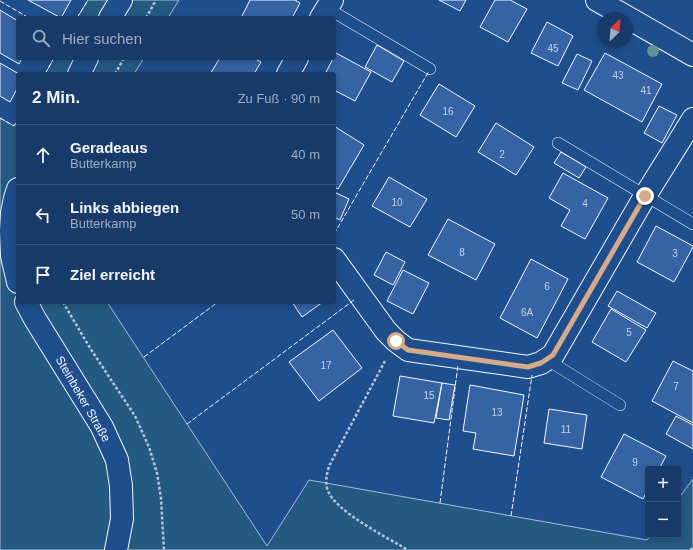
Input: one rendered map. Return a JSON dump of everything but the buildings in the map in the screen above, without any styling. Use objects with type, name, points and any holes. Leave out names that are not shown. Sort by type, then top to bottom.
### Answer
[{"type":"street","points":[[111,16],[121,0]]},
{"type":"street","points":[[597,0],[693,55]]},
{"type":"street","points":[[79,72],[87,60]]},
{"type":"street","points":[[289,72],[296,60]]},
{"type":"street","points":[[336,262],[386,331],[408,350],[528,367],[541,363],[553,355],[645,196],[693,119]]},
{"type":"street","points":[[16,195],[12,213],[11,231],[12,256],[16,273]]},
{"type":"street","name":"Steinbeker Straße","points":[[27,304],[102,426],[117,460],[121,486],[122,519],[116,550]]},
{"type":"lane","points":[[327,9],[430,69]]},
{"type":"lane","points":[[558,143],[693,224]]},
{"type":"lane","points":[[546,359],[620,405]]},
{"type":"path","points":[[147,16],[156,0]]},
{"type":"path","points":[[116,72],[123,60]]},
{"type":"path","points":[[396,341],[329,466],[326,478],[327,489],[335,502],[356,518],[408,550]]},
{"type":"shaded area","points":[[88,0],[179,0],[169,16],[78,16]]},
{"type":"shaded area","points":[[53,60],[143,60],[135,72],[46,72]]},
{"type":"shaded area","points":[[0,118],[14,126],[16,123],[16,304],[108,304],[267,546],[309,480],[647,540],[649,538],[681,538],[681,495],[693,479],[693,550],[0,550]]},
{"type":"fence","points":[[78,16],[88,0]]},
{"type":"fence","points":[[0,1],[26,16]]},
{"type":"fence","points":[[46,72],[53,60]]},
{"type":"fence","points":[[336,231],[429,71]]},
{"type":"fence","points":[[0,118],[14,126],[16,123]]},
{"type":"fence","points":[[187,424],[354,300]]},
{"type":"fence","points":[[144,357],[215,304]]},
{"type":"fence","points":[[440,503],[458,365]]},
{"type":"fence","points":[[511,516],[532,375]]},
{"type":"route","points":[[396,341],[408,350],[528,367],[541,363],[553,355],[645,196]]}]
